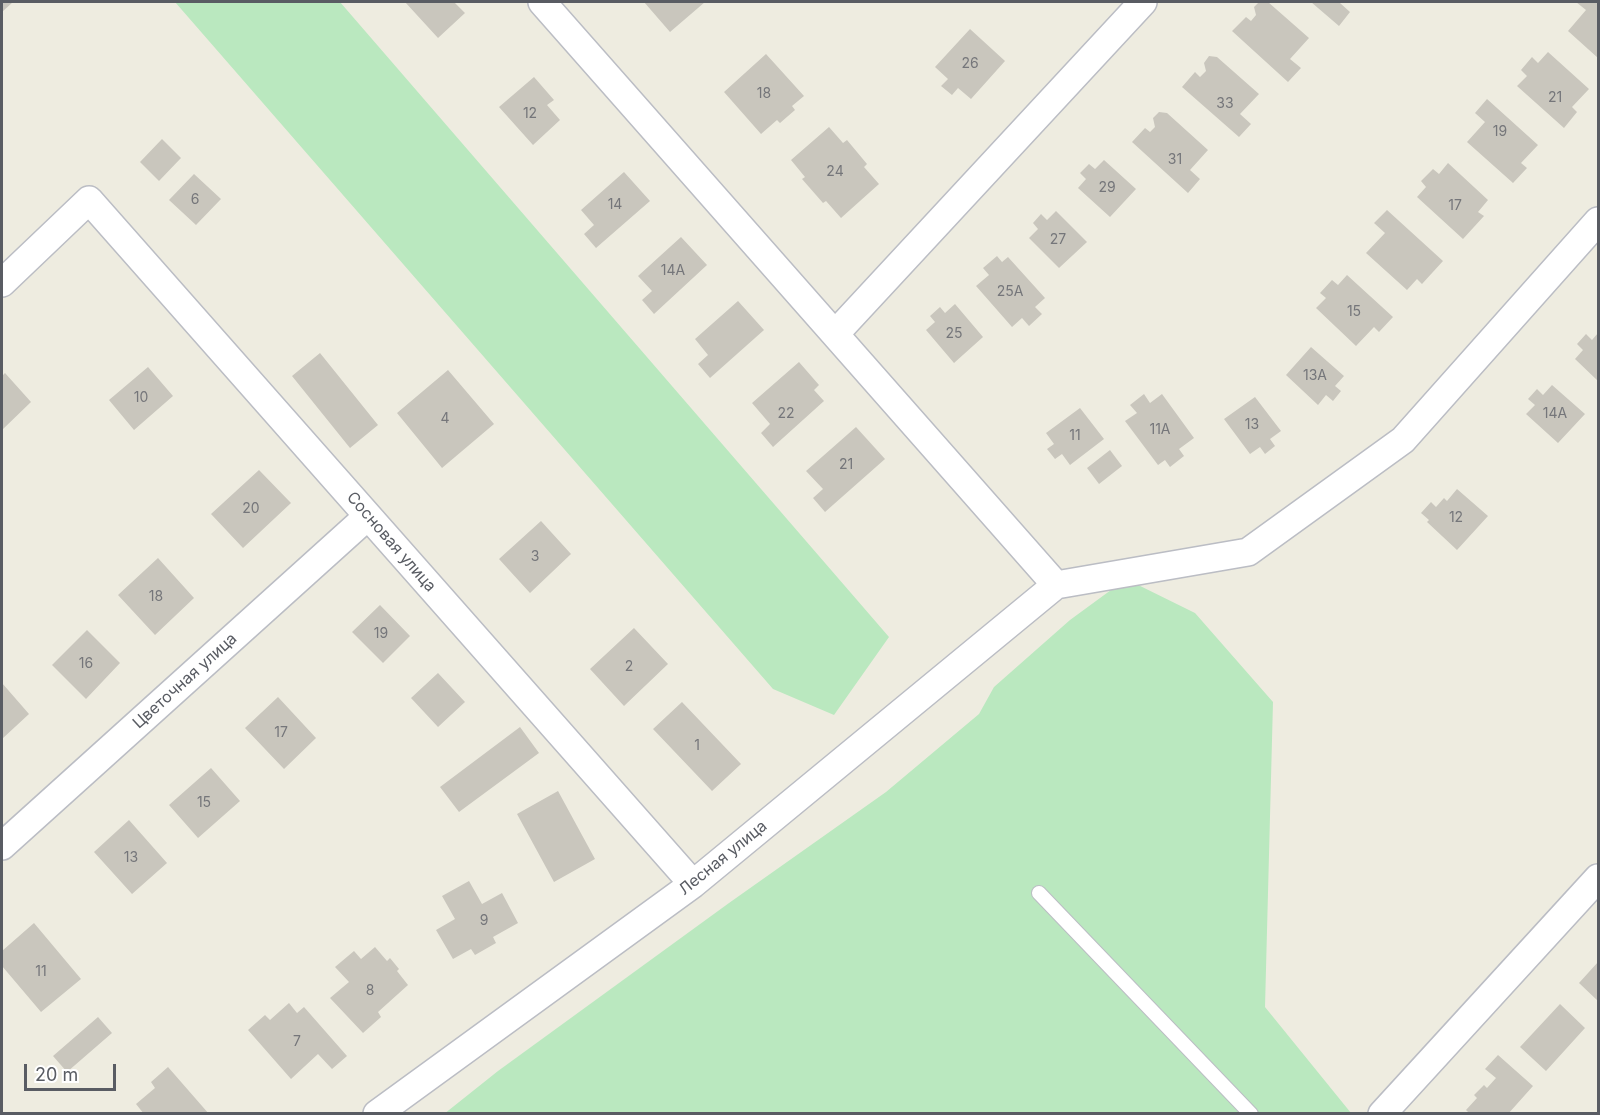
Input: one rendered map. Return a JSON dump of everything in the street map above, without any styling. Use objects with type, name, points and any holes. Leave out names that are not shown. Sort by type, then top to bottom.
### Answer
[{"type":"street","points":[[543,2],[1056,585],[1248,552],[1403,440],[1599,221]]},
{"type":"street","points":[[835,334],[1143,2]]},
{"type":"street","name":"Сосновая улица","points":[[2,283],[89,200],[693,884]]},
{"type":"street","name":"Цветочная улица","points":[[2,846],[368,516]]},
{"type":"street","name":"Лесная улица","points":[[377,1113],[693,884],[1056,585]]},
{"type":"street","points":[[1382,1113],[1599,878]]},
{"type":"lane","points":[[1039,893],[1251,1113]]},
{"type":"green space","points":[[175,2],[340,2],[889,637],[834,715],[773,689]]},
{"type":"green space","points":[[1126,579],[1195,613],[1273,702],[1265,1007],[1351,1113],[444,1114],[498,1071],[886,792],[979,714],[994,687],[1070,620]]},
{"type":"building","points":[[2,2],[13,2],[2,12]]},
{"type":"building","points":[[405,2],[454,2],[465,13],[438,38]]},
{"type":"building","points":[[644,2],[705,2],[670,32]]},
{"type":"building","points":[[1259,2],[1268,2],[1309,38],[1290,59],[1301,68],[1288,82],[1232,31],[1246,17],[1251,21],[1256,15],[1254,7]]},
{"type":"building","points":[[1311,2],[1342,2],[1340,3],[1350,12],[1339,26]]},
{"type":"building","points":[[1576,2],[1598,2],[1598,58],[1568,31],[1586,10]]},
{"type":"building","points":[[970,29],[1005,61],[971,99],[958,88],[952,95],[941,86],[948,79],[935,67]]},
{"type":"building","points":[[1548,52],[1589,89],[1572,107],[1577,112],[1564,128],[1517,86],[1527,76],[1521,70],[1532,57],[1538,63]]},
{"type":"building","points":[[766,54],[804,96],[792,106],[795,110],[780,123],[777,120],[761,134],[724,92]]},
{"type":"building","points":[[1209,56],[1217,57],[1259,94],[1240,114],[1251,124],[1239,137],[1182,87],[1195,72],[1200,77],[1206,71],[1204,63]]},
{"type":"building","points":[[534,77],[554,100],[547,105],[560,120],[533,145],[499,107]]},
{"type":"building","points":[[1487,99],[1538,145],[1521,163],[1527,168],[1513,183],[1467,142],[1485,122],[1475,113]]},
{"type":"building","points":[[1159,112],[1167,113],[1208,150],[1190,170],[1200,179],[1188,193],[1132,142],[1145,128],[1150,132],[1155,127],[1153,118]]},
{"type":"building","points":[[829,127],[843,143],[847,140],[867,164],[864,167],[879,184],[841,218],[826,201],[823,203],[802,179],[805,177],[791,160]]},
{"type":"building","points":[[162,139],[181,158],[159,181],[140,162]]},
{"type":"building","points":[[1104,160],[1136,189],[1110,217],[1078,188],[1086,179],[1080,173],[1089,164],[1095,169]]},
{"type":"building","points":[[1448,163],[1488,200],[1478,212],[1484,216],[1463,239],[1417,197],[1426,187],[1421,181],[1433,169],[1439,174]]},
{"type":"building","points":[[624,172],[650,201],[596,248],[584,234],[594,225],[581,210]]},
{"type":"building","points":[[194,174],[221,199],[196,225],[169,200]]},
{"type":"building","points":[[1387,210],[1443,261],[1422,284],[1417,279],[1407,290],[1366,253],[1385,233],[1374,223]]},
{"type":"building","points":[[1056,211],[1087,242],[1059,268],[1029,238],[1038,229],[1033,223],[1041,214],[1047,220]]},
{"type":"building","points":[[681,237],[707,265],[654,314],[642,300],[652,291],[638,276]]},
{"type":"building","points":[[997,256],[1002,262],[1008,257],[1045,298],[1035,307],[1042,314],[1029,326],[1022,318],[1012,327],[976,286],[989,275],[983,268]]},
{"type":"building","points":[[1347,275],[1393,317],[1379,332],[1374,327],[1356,346],[1316,308],[1326,298],[1320,293],[1332,280],[1338,285]]},
{"type":"building","points":[[738,301],[764,330],[710,378],[698,364],[708,355],[695,339]]},
{"type":"building","points":[[955,304],[983,337],[954,363],[926,330],[935,322],[930,316],[940,307],[945,313]]},
{"type":"building","points":[[1598,333],[1598,381],[1575,359],[1583,350],[1577,344],[1586,334],[1592,340]]},
{"type":"building","points":[[1311,347],[1344,376],[1335,386],[1341,391],[1333,401],[1326,395],[1318,405],[1286,375]]},
{"type":"building","points":[[320,353],[378,425],[350,448],[292,376]]},
{"type":"building","points":[[799,362],[819,385],[814,390],[824,401],[773,447],[761,433],[770,424],[752,403]]},
{"type":"building","points":[[148,367],[173,396],[134,430],[109,400]]},
{"type":"building","points":[[448,370],[494,424],[442,468],[397,413]]},
{"type":"building","points":[[5,373],[31,402],[2,430],[2,376]]},
{"type":"building","points":[[1552,385],[1585,414],[1558,443],[1526,414],[1535,405],[1528,399],[1537,389],[1543,395]]},
{"type":"building","points":[[1144,394],[1150,403],[1162,394],[1194,438],[1179,449],[1184,456],[1170,467],[1165,460],[1158,465],[1125,421],[1137,413],[1130,405]]},
{"type":"building","points":[[1255,397],[1281,431],[1270,439],[1275,446],[1265,454],[1260,447],[1250,454],[1224,419]]},
{"type":"building","points":[[1080,408],[1104,439],[1070,465],[1062,454],[1055,459],[1047,449],[1054,444],[1046,433]]},
{"type":"building","points":[[856,427],[885,459],[825,512],[813,498],[823,489],[806,471]]},
{"type":"building","points":[[1110,450],[1122,466],[1099,484],[1087,468]]},
{"type":"building","points":[[259,470],[291,503],[243,548],[211,514]]},
{"type":"building","points":[[1457,489],[1488,516],[1457,550],[1427,522],[1429,520],[1421,513],[1431,502],[1436,507],[1444,498],[1447,501]]},
{"type":"building","points":[[541,521],[571,554],[530,593],[499,559]]},
{"type":"building","points":[[158,558],[194,598],[155,635],[118,595]]},
{"type":"building","points":[[380,605],[410,636],[383,663],[352,632]]},
{"type":"building","points":[[634,628],[668,664],[624,706],[590,669]]},
{"type":"building","points":[[87,630],[120,663],[86,699],[52,665]]},
{"type":"building","points":[[438,673],[465,702],[438,727],[411,698]]},
{"type":"building","points":[[2,683],[29,714],[2,739]]},
{"type":"building","points":[[278,697],[316,738],[284,769],[245,728]]},
{"type":"building","points":[[682,702],[741,764],[712,791],[653,729]]},
{"type":"building","points":[[520,727],[539,753],[459,812],[440,787]]},
{"type":"building","points":[[211,768],[240,801],[198,838],[169,805]]},
{"type":"building","points":[[558,791],[595,859],[554,882],[517,814]]},
{"type":"building","points":[[129,820],[167,863],[132,894],[94,852]]},
{"type":"building","points":[[469,881],[482,904],[502,893],[518,923],[493,937],[496,943],[475,955],[471,949],[453,959],[436,930],[455,919],[442,896]]},
{"type":"building","points":[[34,923],[81,979],[41,1012],[2,966],[2,951]]},
{"type":"building","points":[[375,947],[387,961],[390,958],[408,985],[378,1012],[381,1017],[363,1033],[330,998],[349,982],[335,967],[354,951],[361,959]]},
{"type":"building","points":[[1598,962],[1598,1001],[1579,983]]},
{"type":"building","points":[[289,1003],[297,1013],[304,1007],[347,1056],[332,1069],[318,1054],[291,1079],[248,1030],[265,1015],[270,1020]]},
{"type":"building","points":[[1560,1004],[1585,1028],[1546,1071],[1520,1047]]},
{"type":"building","points":[[98,1017],[112,1033],[67,1072],[53,1056]]},
{"type":"building","points":[[1498,1055],[1533,1086],[1508,1114],[1470,1114],[1466,1110],[1477,1098],[1474,1095],[1484,1085],[1487,1088],[1496,1078],[1485,1069]]},
{"type":"building","points":[[168,1067],[209,1114],[144,1114],[136,1104],[155,1088],[151,1082]]}]
